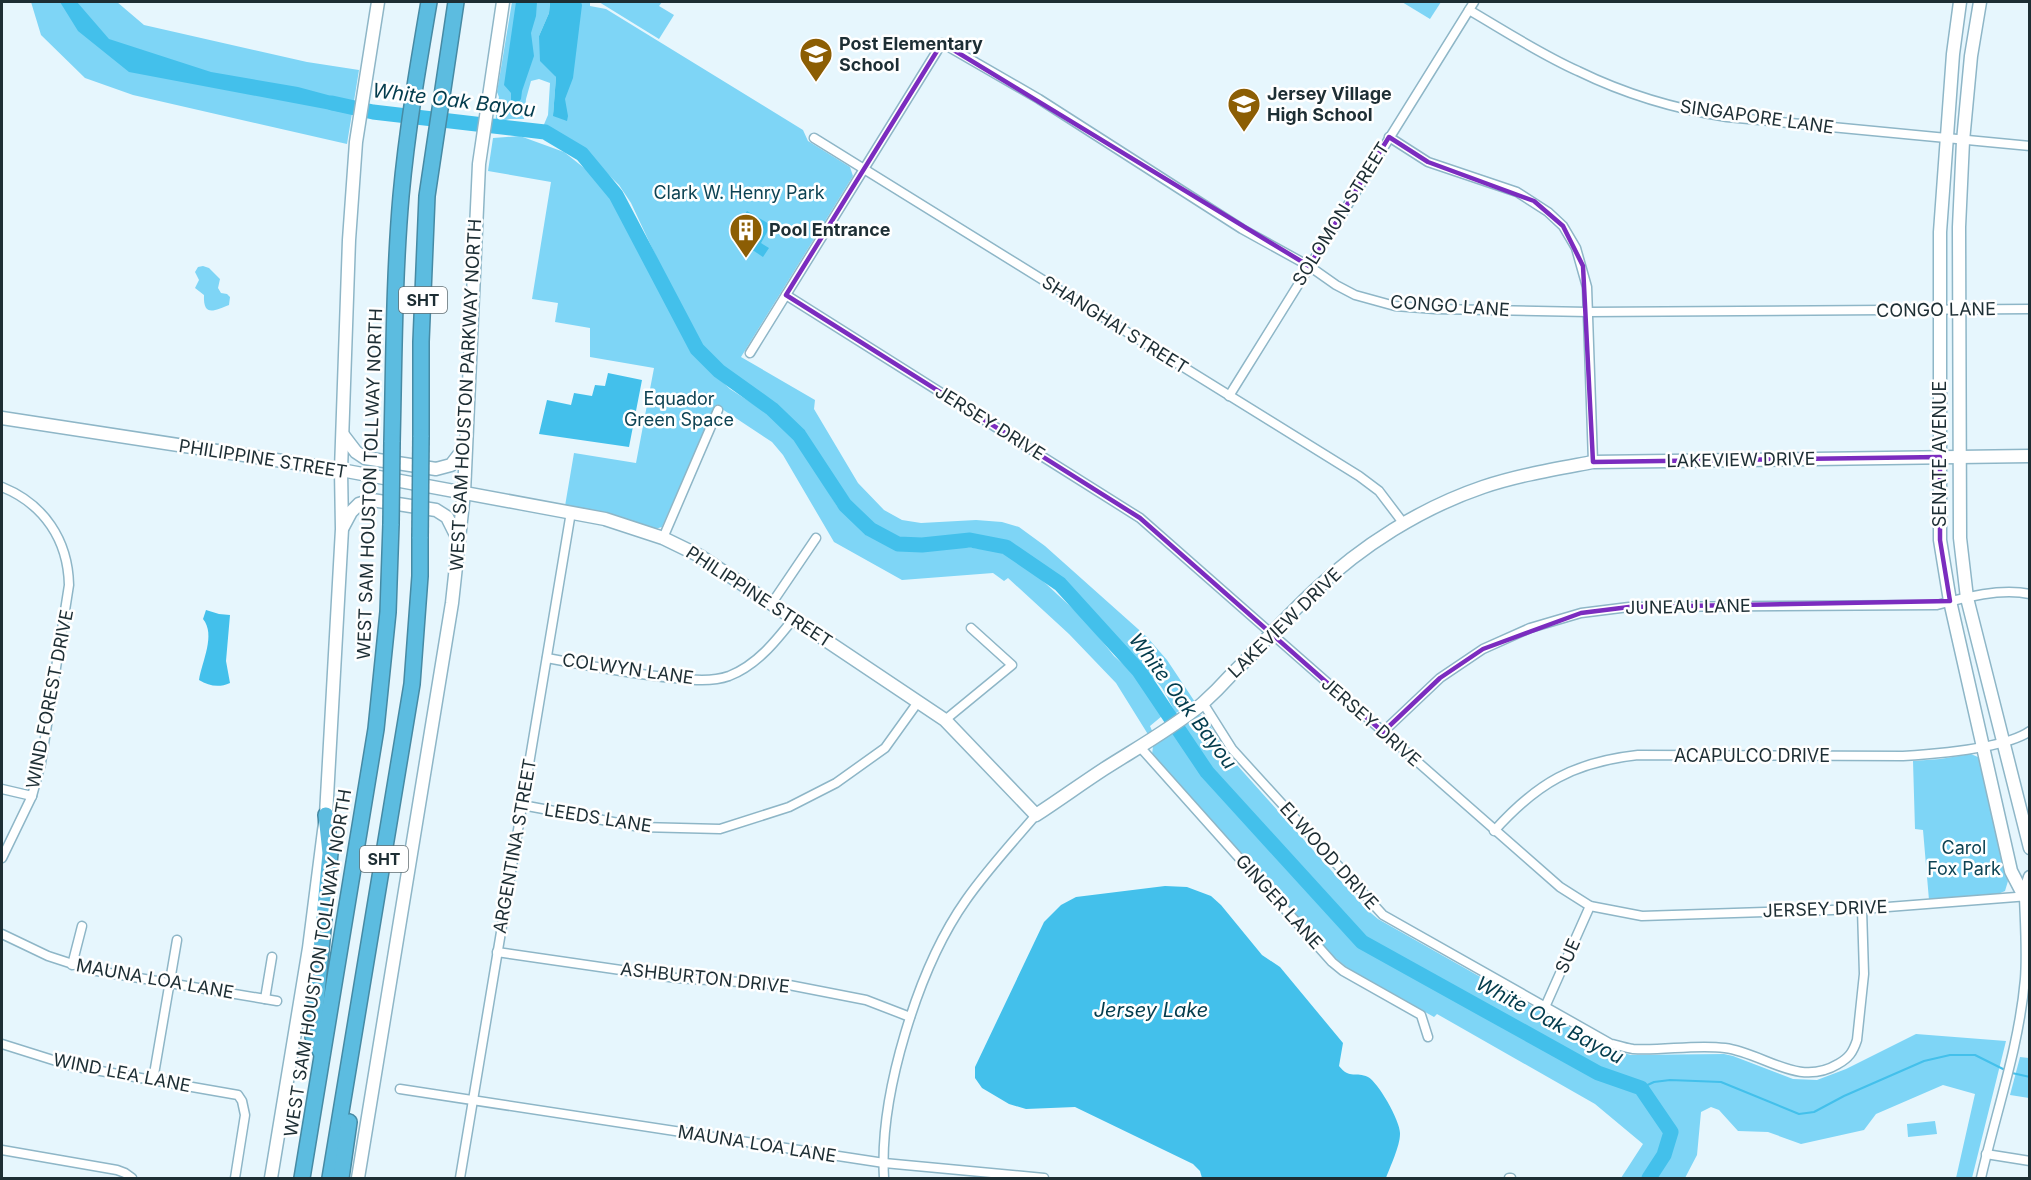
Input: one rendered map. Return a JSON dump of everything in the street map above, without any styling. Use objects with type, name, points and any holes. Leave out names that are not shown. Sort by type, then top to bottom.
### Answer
[{"type":"highway","name":"WEST SAM HOUSTON TOLLWAY NORTH","points":[[302,1179],[380,700],[388,612],[397,249],[405,151],[429,2]]},
{"type":"highway","name":"SHT","points":[[330,1179],[412,684],[420,576],[421,342],[427,196],[456,2]]},
{"type":"highway","points":[[322,1054],[313,1037],[330,853],[326,815]]},
{"type":"highway","points":[[341,1179],[351,1109],[357,1015]]},
{"type":"street","points":[[271,1179],[309,948],[326,815],[342,529],[341,470],[349,240],[356,142],[378,2]]},
{"type":"street","name":"WEST SAM HOUSTON PARKWAY NORTH","points":[[358,1179],[451,612],[464,493],[479,164],[503,2]]},
{"type":"street","name":"SOLOMON STREET","points":[[1229,396],[1474,2]]},
{"type":"street","name":"SENATE AVENUE","points":[[1960,2],[1953,54],[1940,232],[1940,540],[1950,601],[2011,871],[2027,896]]},
{"type":"street","name":"SENATE AVENUE","points":[[1980,2],[1971,56],[1963,141],[1958,310],[1960,538],[1967,598],[2030,848]]},
{"type":"street","name":"SINGAPORE LANE","points":[[1469,10],[1576,71],[1653,101],[1692,112],[2030,146]]},
{"type":"street","name":"CONGO LANE","points":[[864,169],[942,43],[1039,99],[1242,229],[1309,266],[1336,285],[1355,295],[1395,306],[1588,312],[2030,309]]},
{"type":"street","points":[[1389,137],[1428,162],[1517,192],[1548,212],[1563,226],[1576,248],[1587,287],[1593,462]]},
{"type":"street","name":"SHANGHAI STREET","points":[[814,138],[1378,490],[1404,524]]},
{"type":"street","points":[[750,353],[864,169]]},
{"type":"street","name":"JERSEY DRIVE","points":[[786,295],[1140,518],[1494,831],[1574,898],[1590,906],[1642,916],[1863,909],[2027,896]]},
{"type":"street","points":[[663,538],[718,410]]},
{"type":"street","name":"PHILIPPINE STREET","points":[[2,418],[341,470],[605,519],[663,538],[700,556],[945,720],[1036,815]]},
{"type":"street","points":[[343,435],[356,452],[365,458],[436,469],[451,465],[465,447]]},
{"type":"street","name":"LAKEVIEW DRIVE","points":[[884,1179],[889,1104],[910,1017],[932,960],[965,901],[1036,815],[1159,735],[1203,703],[1302,602],[1347,562],[1378,539],[1447,502],[1483,488],[1537,472],[1593,462],[2030,456]]},
{"type":"street","name":"WIND FOREST DRIVE","points":[[2,487],[21,496],[36,508],[45,516],[57,534],[67,563],[68,597],[41,763],[32,796],[2,858]]},
{"type":"street","points":[[342,529],[351,512],[359,504],[372,500],[436,510],[447,517],[459,540]]},
{"type":"street","name":"ARGENTINA STREET","points":[[460,1179],[571,513]]},
{"type":"street","points":[[772,603],[816,538]]},
{"type":"street","name":"JUNEAU LANE","points":[[1383,732],[1440,678],[1483,649],[1530,628],[1581,613],[1629,607],[1937,605],[1967,598],[2017,592],[2030,594]]},
{"type":"street","name":"COLWYN LANE","points":[[547,658],[634,674],[700,680],[728,676],[750,664],[771,646],[794,618]]},
{"type":"street","points":[[945,720],[1012,665],[970,628]]},
{"type":"street","name":"LEEDS LANE","points":[[522,805],[640,827],[720,829],[789,807],[836,783],[885,748],[918,702]]},
{"type":"street","name":"ELWOOD DRIVE","points":[[1203,703],[1232,749],[1383,915],[1611,1044],[1632,1049],[1723,1048],[1739,1050],[1794,1072],[1815,1073],[1832,1068],[1847,1059],[1854,1050],[1857,1040],[1864,975],[1863,909]]},
{"type":"street","name":"ACAPULCO DRIVE","points":[[1494,831],[1517,805],[1544,786],[1575,769],[1614,758],[1638,755],[1903,756],[1945,754],[1983,747],[2030,731]]},
{"type":"street","name":"GINGER LANE","points":[[1140,747],[1332,962],[1343,971],[1421,1015],[1428,1037]]},
{"type":"street","points":[[2,789],[32,796]]},
{"type":"street","name":"SENATE AVENUE","points":[[1981,1179],[2012,1058],[2024,981],[2027,896],[2030,877]]},
{"type":"street","name":"SUE","points":[[1545,1007],[1590,906]]},
{"type":"street","points":[[72,965],[82,926]]},
{"type":"street","name":"MAUNA LOA LANE","points":[[2,934],[48,956],[92,970],[277,1001]]},
{"type":"street","points":[[153,1080],[177,940]]},
{"type":"street","name":"ASHBURTON DRIVE","points":[[497,952],[676,978],[789,985],[866,1000],[910,1017]]},
{"type":"street","points":[[265,999],[272,957]]},
{"type":"street","name":"WIND LEA LANE","points":[[2,1044],[72,1066],[237,1095],[242,1101],[245,1115],[235,1179]]},
{"type":"street","name":"MAUNA LOA LANE","points":[[400,1089],[884,1163],[1044,1179]]},
{"type":"street","points":[[2,1150],[117,1170],[131,1178]]},
{"type":"street","points":[[1986,1154],[2030,1161]]},
{"type":"highlighted area","points":[[942,43],[1309,266],[1389,137],[1428,162],[1534,201],[1563,226],[1583,266],[1593,462],[1940,457],[1940,540],[1950,601],[1629,607],[1581,613],[1483,649],[1440,678],[1383,732],[1140,518],[786,295]]},
{"type":"green space","points":[[31,2],[117,2],[144,25],[307,62],[359,70],[347,144],[133,95],[85,78],[41,35]]},
{"type":"green space","name":"Clark W. Henry Park","points":[[512,2],[550,2],[549,13],[539,36],[556,77],[553,116],[581,2],[590,2],[590,6],[606,9],[803,130],[808,141],[850,167],[853,176],[741,357],[815,400],[814,409],[858,483],[884,510],[902,520],[921,523],[976,520],[1002,522],[1019,527],[1045,546],[1147,637],[1167,660],[1195,702],[1176,713],[1161,686],[1147,676],[1075,593],[1037,562],[1005,541],[978,535],[959,534],[920,541],[901,538],[877,527],[861,515],[793,421],[778,406],[717,364],[701,345],[683,314],[631,203],[619,185],[582,149],[542,129],[548,115],[550,83],[539,79],[531,81],[524,119],[510,119],[495,123],[499,97],[497,92]]},
{"type":"green space","points":[[599,2],[662,2],[659,6],[674,15],[659,39]]},
{"type":"green space","points":[[1402,2],[1441,2],[1430,19]]},
{"type":"green space","name":"Equador Green Space","points":[[520,136],[564,152],[588,171],[612,197],[628,221],[698,359],[730,389],[778,420],[795,439],[837,506],[858,524],[892,546],[908,550],[950,546],[997,550],[1030,569],[1086,621],[1114,656],[1136,676],[1162,716],[1150,726],[1153,733],[1149,736],[1116,683],[1069,634],[1008,578],[1004,581],[993,573],[902,580],[834,542],[783,455],[772,442],[716,405],[662,527],[655,529],[565,506],[574,453],[636,463],[654,368],[590,357],[590,328],[555,322],[558,303],[532,299],[551,182],[488,171],[493,138]]},
{"type":"green space","points":[[198,267],[209,268],[220,279],[218,288],[221,293],[230,297],[229,305],[210,311],[205,307],[204,295],[195,288],[199,280],[195,272]]},
{"type":"green space","points":[[1200,715],[1205,717],[1228,755],[1365,908],[1378,919],[1606,1048],[1631,1055],[1724,1054],[1793,1079],[1817,1080],[1846,1069],[1916,1034],[2006,1041],[1972,1178],[1956,1178],[1975,1094],[1943,1085],[1876,1114],[1864,1130],[1801,1144],[1768,1132],[1738,1131],[1719,1110],[1711,1107],[1701,1112],[1697,1155],[1685,1178],[1621,1178],[1643,1144],[1595,1104],[1437,1014],[1434,1017],[1350,970],[1333,956],[1152,755],[1153,746]]},
{"type":"green space","name":"Carol Fox Park","points":[[1971,754],[1980,758],[2008,881],[2005,891],[1998,894],[1929,900],[1923,830],[1915,829],[1913,761]]},
{"type":"green space","points":[[2020,1057],[2029,1058],[2029,1098],[2010,1095]]},
{"type":"green space","points":[[1935,1121],[1937,1134],[1908,1137],[1907,1124]]},
{"type":"shaded area","points":[[516,2],[537,2],[531,33],[534,56],[518,103],[511,100],[511,93],[504,85]]},
{"type":"shaded area","points":[[550,2],[581,2],[582,5],[573,78],[565,99],[567,121],[553,116],[556,77],[540,61],[539,36],[549,13]]},
{"type":"water","points":[[60,2],[77,2],[109,39],[211,72],[298,87],[354,102],[352,114],[129,72],[78,31]]},
{"type":"water","points":[[747,211],[771,225],[761,243],[769,248],[763,257],[742,243],[751,229],[740,222]]},
{"type":"water","points":[[608,373],[642,380],[629,447],[539,434],[547,400],[571,405],[574,393],[592,396],[595,385],[605,386]]},
{"type":"water","points":[[206,610],[230,615],[226,661],[230,683],[226,685],[214,686],[199,680],[208,640],[207,625],[203,619]]},
{"type":"water","name":"Jersey Lake","points":[[1165,886],[1187,887],[1211,896],[1221,905],[1262,955],[1280,967],[1343,1043],[1339,1066],[1346,1073],[1368,1077],[1377,1086],[1393,1112],[1400,1134],[1397,1150],[1386,1178],[1202,1178],[1200,1171],[1193,1164],[1075,1107],[1026,1109],[1009,1104],[982,1088],[975,1078],[975,1067],[1044,922],[1061,905],[1076,897]]},
{"type":"waterway","name":"White Oak Bayou","points":[[332,103],[373,112],[545,132],[582,154],[616,195],[697,349],[719,371],[772,409],[799,435],[845,505],[870,529],[898,544],[922,545],[970,540],[1006,547],[1060,584],[1139,671],[1207,772],[1362,942],[1598,1073],[1641,1088],[1671,1132],[1664,1155],[1649,1178]]},
{"type":"waterway","points":[[1641,1088],[1654,1082],[1670,1080],[1721,1082],[1799,1114],[1814,1112],[1844,1096],[1924,1061],[1950,1055],[1975,1055],[2007,1071]]},
{"type":"waterway","points":[[2012,1073],[2030,1077]]},
{"type":"place","name":"Post Elementary School","points":[[816,83]]},
{"type":"place","name":"Jersey Village High School","points":[[1244,133]]},
{"type":"place","name":"Pool Entrance","points":[[746,259]]}]
